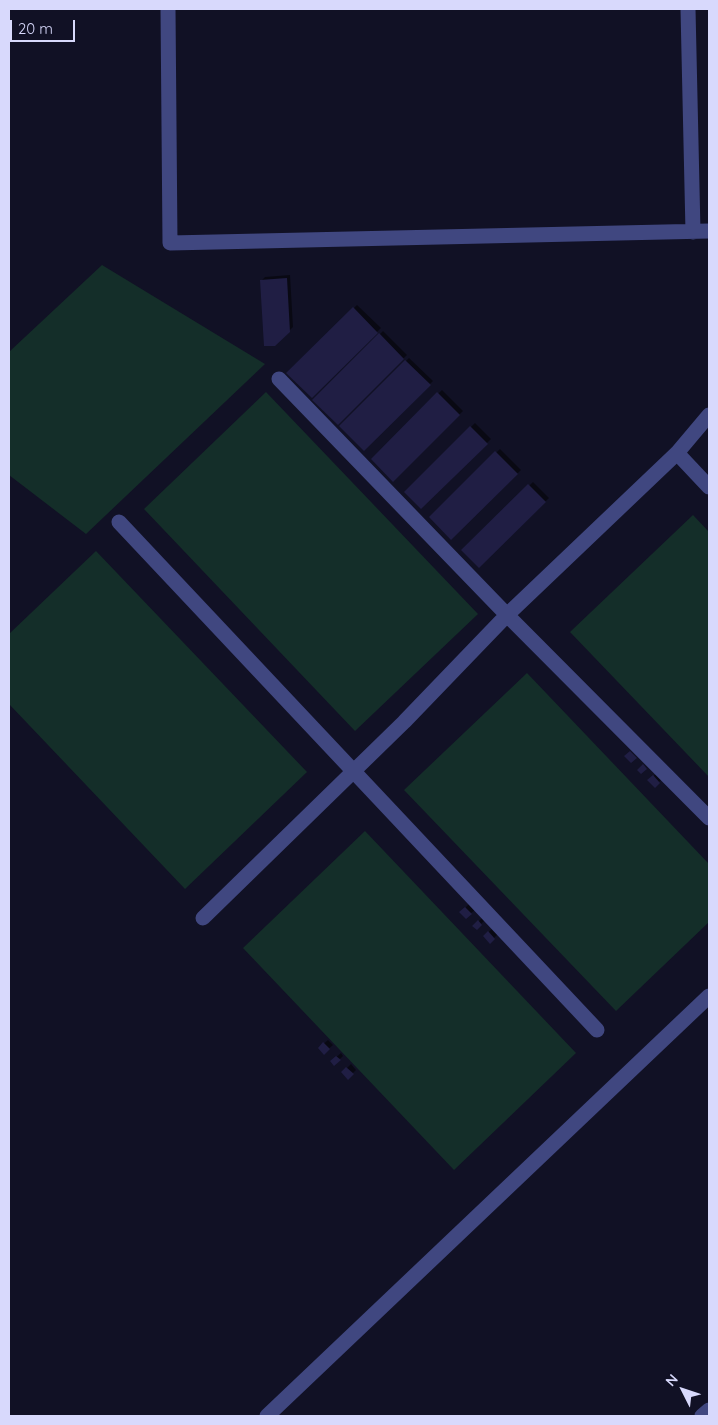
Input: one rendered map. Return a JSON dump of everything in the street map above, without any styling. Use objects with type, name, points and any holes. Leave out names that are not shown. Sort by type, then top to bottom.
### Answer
[{"type":"street","points":[[168,9],[170,243],[709,232]]},
{"type":"street","points":[[688,9],[693,232]]},
{"type":"street","points":[[279,379],[507,615],[709,818]]},
{"type":"street","points":[[203,918],[353,771],[507,615],[677,453],[709,415]]},
{"type":"street","points":[[677,453],[709,487]]},
{"type":"street","points":[[119,522],[597,1030]]},
{"type":"street","points":[[268,1416],[709,996]]},
{"type":"street","points":[[702,1416],[709,1410]]},
{"type":"green space","points":[[102,265],[265,364],[86,534],[9,475],[9,352]]},
{"type":"green space","points":[[266,392],[478,614],[355,731],[144,509]]},
{"type":"green space","points":[[693,515],[709,532],[709,777],[570,632]]},
{"type":"green space","points":[[96,551],[307,772],[185,889],[9,704],[9,634]]},
{"type":"green space","points":[[527,673],[709,864],[709,922],[616,1011],[404,790]]},
{"type":"green space","points":[[365,831],[576,1053],[454,1170],[243,948]]},
{"type":"building","points":[[287,278],[290,332],[275,346],[264,346],[260,280]]},
{"type":"building","points":[[353,307],[378,333],[312,398],[286,373]]},
{"type":"building","points":[[379,333],[404,359],[338,425],[312,400]]},
{"type":"building","points":[[405,360],[431,385],[364,451],[339,426]]},
{"type":"building","points":[[437,392],[460,415],[393,482],[371,459]]},
{"type":"building","points":[[470,426],[488,444],[421,509],[404,492]]},
{"type":"building","points":[[495,451],[518,474],[451,540],[429,517]]},
{"type":"building","points":[[528,484],[546,502],[479,568],[461,550]]},
{"type":"building","points":[[630,751],[637,758],[631,763],[624,756]]},
{"type":"building","points":[[643,764],[647,769],[641,774],[637,770]]},
{"type":"building","points":[[653,775],[660,783],[655,788],[647,780]]},
{"type":"building","points":[[465,907],[472,914],[466,919],[459,912]]},
{"type":"building","points":[[478,920],[482,925],[477,930],[472,926]]},
{"type":"building","points":[[488,931],[495,939],[490,944],[483,936]]},
{"type":"building","points":[[323,1042],[330,1049],[324,1055],[318,1048]]},
{"type":"building","points":[[336,1056],[341,1060],[334,1066],[330,1061]]},
{"type":"building","points":[[346,1067],[354,1074],[348,1080],[341,1072]]}]
